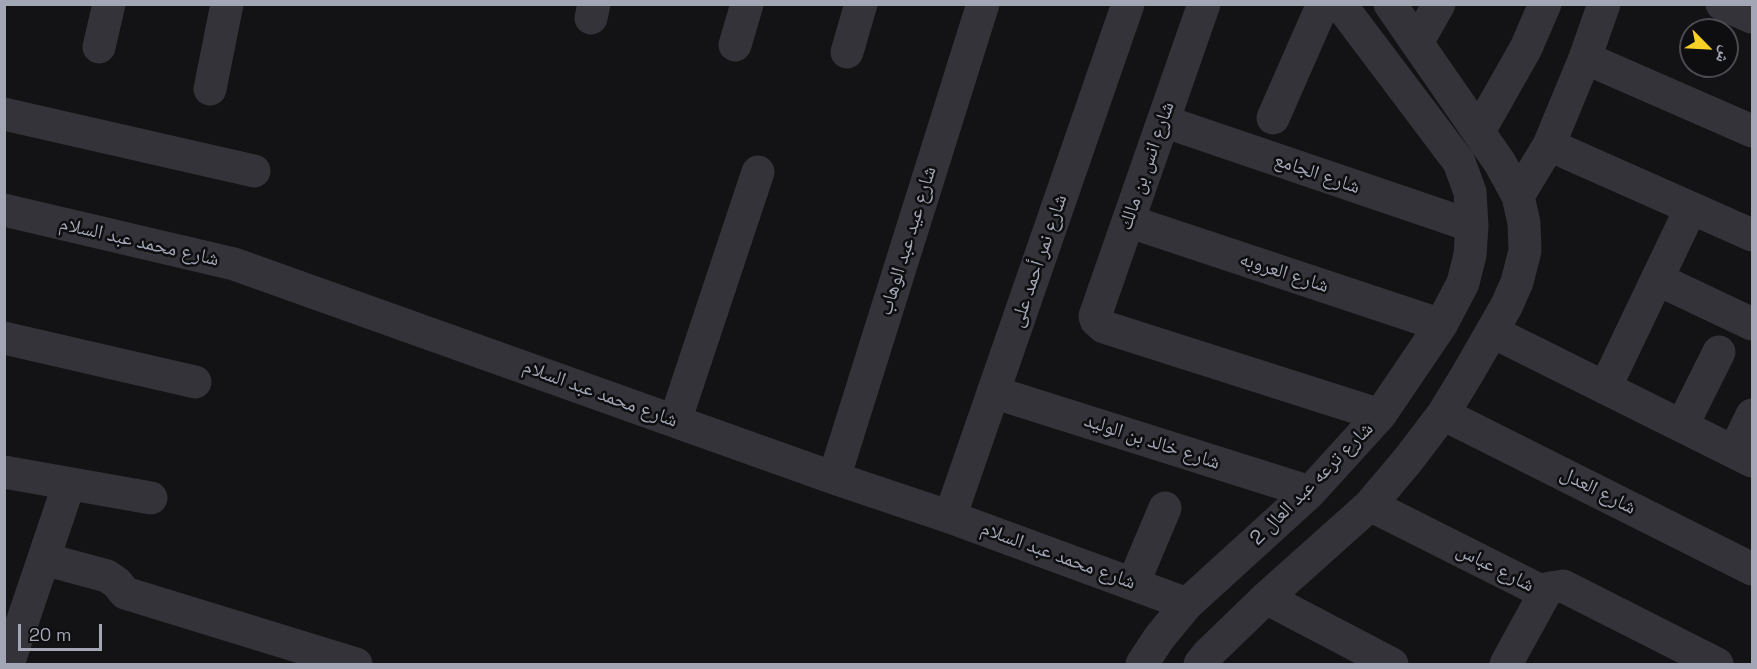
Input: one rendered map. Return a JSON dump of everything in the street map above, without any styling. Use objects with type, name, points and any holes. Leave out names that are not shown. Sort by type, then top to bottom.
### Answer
[{"type":"street","points":[[99,47],[109,4]]},
{"type":"street","points":[[210,89],[226,4]]},
{"type":"street","points":[[735,45],[747,4]]},
{"type":"street","points":[[847,52],[861,4]]},
{"type":"street","name":"شارع عيد عبد الوهاب","points":[[834,478],[983,4]]},
{"type":"street","name":"شارع نمر أحمد على","points":[[950,517],[1128,4]]},
{"type":"street","name":"شارع انس بن مالك","points":[[1204,4],[1095,316],[1101,326],[1380,414]]},
{"type":"street","points":[[1273,117],[1323,4]]},
{"type":"street","name":"شارع ترعه عبد العال 2","points":[[1142,664],[1159,638],[1187,604],[1310,492],[1380,414],[1441,325],[1463,283],[1470,255],[1472,226],[1470,192],[1459,162],[1341,4]]},
{"type":"street","points":[[1211,661],[1266,598],[1370,505],[1408,460],[1443,414],[1500,318],[1517,282],[1525,251],[1524,223],[1518,196],[1479,131],[1390,4]]},
{"type":"street","points":[[1418,43],[1439,4]]},
{"type":"street","points":[[1479,131],[1526,48],[1545,4]]},
{"type":"street","points":[[1518,196],[1549,145],[1585,58],[1604,4]]},
{"type":"street","points":[[1722,4],[1752,17]]},
{"type":"street","points":[[1585,58],[1752,131]]},
{"type":"street","points":[[4,114],[254,171]]},
{"type":"street","name":"شارع الجامع","points":[[1163,121],[1472,226]]},
{"type":"street","points":[[1549,145],[1752,235]]},
{"type":"street","points":[[675,421],[758,172]]},
{"type":"street","points":[[1605,388],[1691,208]]},
{"type":"street","name":"شارع محمد عبد السلام","points":[[4,210],[234,264],[834,478],[950,517],[1187,604]]},
{"type":"street","name":"شارع العروبه","points":[[1128,221],[1441,325]]},
{"type":"street","points":[[1657,279],[1752,324]]},
{"type":"street","points":[[1463,283],[1500,318],[1605,388],[1743,457],[1752,416]]},
{"type":"street","points":[[4,338],[195,382]]},
{"type":"street","points":[[1682,426],[1719,352]]},
{"type":"street","name":"شارع خالد بن الوليد","points":[[993,392],[1310,492]]},
{"type":"street","name":"شارع العدل","points":[[1443,414],[1752,568]]},
{"type":"street","points":[[4,472],[151,498]]},
{"type":"street","points":[[11,657],[69,484]]},
{"type":"street","name":"شارع عباس","points":[[1370,505],[1545,593],[1550,588],[1563,586],[1717,664]]},
{"type":"street","points":[[1133,584],[1165,508]]},
{"type":"street","points":[[44,559],[107,576],[125,593],[356,664]]},
{"type":"street","points":[[1514,662],[1545,593]]},
{"type":"street","points":[[1266,598],[1392,664]]}]
